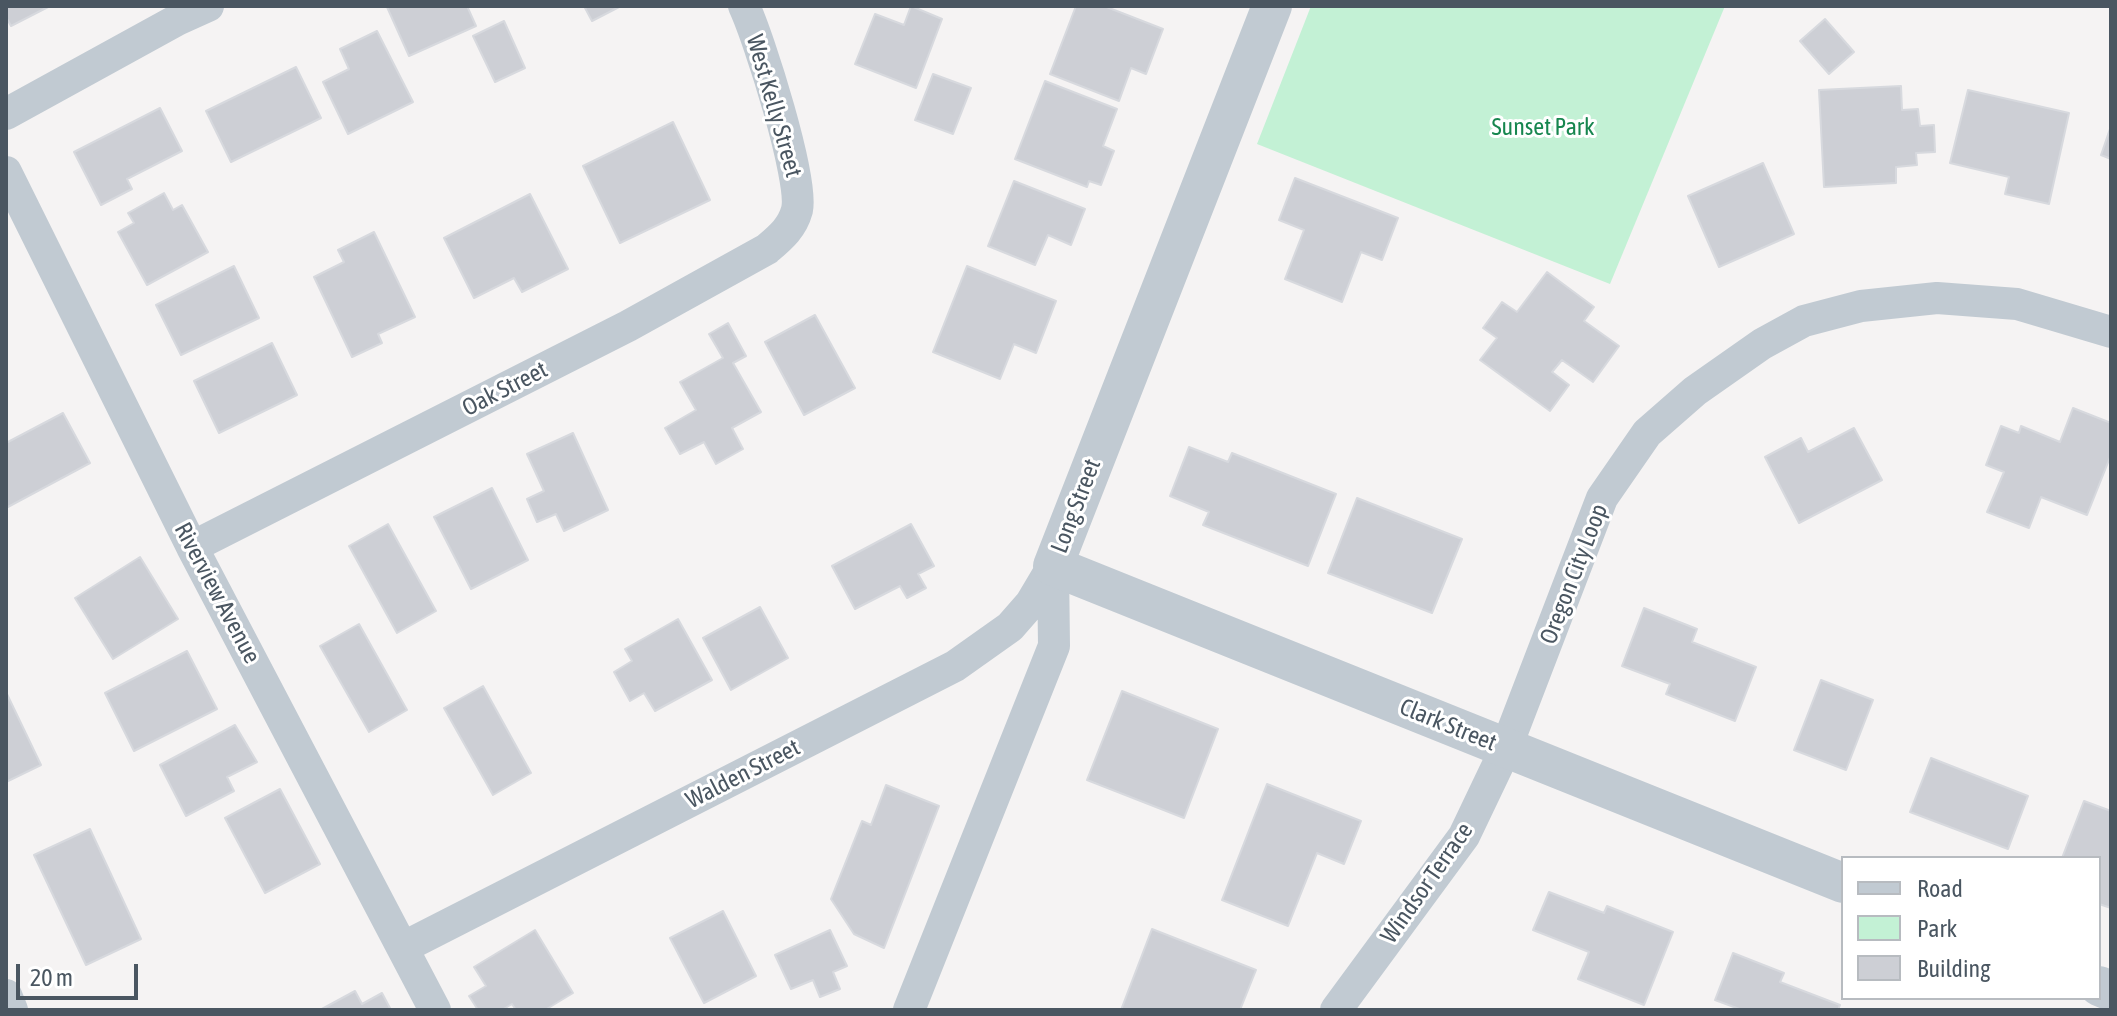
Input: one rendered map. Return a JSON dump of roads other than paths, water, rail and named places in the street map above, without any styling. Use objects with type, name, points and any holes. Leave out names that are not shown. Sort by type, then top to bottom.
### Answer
[{"type":"street","points":[[6,114],[208,6]]},
{"type":"street","name":"Long Street","points":[[909,1010],[1054,646],[1053,566],[1272,6]]},
{"type":"street","name":"West Kelly Street","points":[[748,9],[786,138],[797,184],[797,208]]},
{"type":"street","name":"Riverview Avenue","points":[[6,172],[192,547],[435,1010]]},
{"type":"street","name":"Oak Street","points":[[192,547],[628,326],[753,256],[783,236],[797,208]]},
{"type":"street","name":"Oregon City Loop","points":[[1506,748],[1602,498],[1647,433],[1706,383],[1762,344],[1804,321],[1861,306],[1937,298],[2017,304],[2111,332]]},
{"type":"street","name":"Clark Street","points":[[1053,566],[1841,882]]},
{"type":"street","name":"Walden Street","points":[[404,947],[955,666],[1010,627],[1031,603],[1053,566]]},
{"type":"street","name":"Windsor Terrace","points":[[1336,1010],[1464,836],[1506,748]]},
{"type":"street","points":[[6,995],[12,1010]]},
{"type":"park label","name":"Sunset Park","points":[[1543,127]]}]
